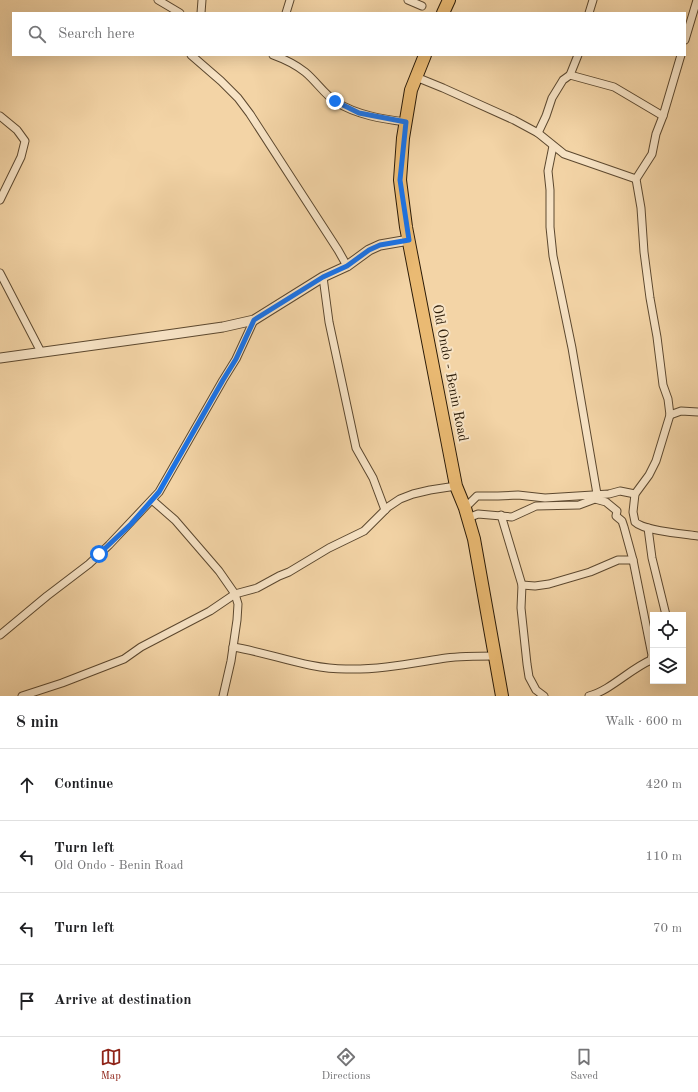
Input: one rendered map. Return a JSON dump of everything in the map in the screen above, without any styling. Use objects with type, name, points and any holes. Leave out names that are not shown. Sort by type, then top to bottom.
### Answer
[{"type":"main road","points":[[443,12],[449,0]]},
{"type":"main road","name":"Old Ondo - Benin Road","points":[[425,56],[411,90],[400,180],[409,240],[456,486],[467,513],[474,539],[502,696]]},
{"type":"street","points":[[158,0],[178,12]]},
{"type":"street","points":[[201,12],[202,0]]},
{"type":"street","points":[[286,12],[290,0]]},
{"type":"street","points":[[408,0],[422,6]]},
{"type":"street","points":[[589,12],[593,0]]},
{"type":"street","points":[[686,37],[697,0]]},
{"type":"street","points":[[192,56],[238,98],[250,114],[347,266]]},
{"type":"street","points":[[276,56],[282,58],[304,72],[325,93],[346,107],[359,113],[406,122]]},
{"type":"street","points":[[538,133],[552,98],[563,80],[570,74],[578,56]]},
{"type":"street","points":[[681,56],[663,116],[656,134],[652,154],[636,179],[641,208],[644,252],[650,298],[658,337],[663,385],[668,399],[670,415],[656,461],[649,475],[635,494],[633,512],[635,522],[640,526],[698,536]]},
{"type":"street","points":[[570,74],[614,87],[663,116]]},
{"type":"street","points":[[416,77],[514,120],[538,133],[564,154],[636,179]]},
{"type":"street","points":[[0,116],[17,130],[24,141],[21,157],[0,200]]},
{"type":"street","points":[[553,146],[548,171],[550,190],[550,227],[553,256],[572,348],[597,494]]},
{"type":"street","points":[[0,358],[223,327],[254,320],[323,277],[347,266],[369,250],[380,245],[409,240]]},
{"type":"street","points":[[0,273],[41,352]]},
{"type":"street","points":[[323,277],[329,322],[356,448],[373,478],[385,510]]},
{"type":"street","points":[[0,635],[89,564],[159,492],[236,359],[254,320]]},
{"type":"street","points":[[670,415],[681,411],[698,412]]},
{"type":"street","points":[[22,696],[62,683],[124,659],[141,647],[210,611],[235,594],[257,588],[290,572],[329,548],[364,531],[385,510],[400,499],[413,494],[456,486]]},
{"type":"street","points":[[589,696],[651,660],[652,655],[633,560],[624,527],[622,522],[616,516],[617,511],[606,502],[595,499],[579,505],[536,506],[512,517],[467,513],[477,496],[518,495],[545,498],[609,494],[620,491],[635,494]]},
{"type":"street","points":[[152,500],[176,520],[219,571],[235,594],[238,604],[233,647],[223,696]]},
{"type":"street","points":[[501,515],[522,585],[521,608],[527,664],[532,684],[536,690],[544,696]]},
{"type":"street","points":[[648,528],[652,558],[665,612]]},
{"type":"street","points":[[522,585],[535,586],[549,584],[590,572],[618,560],[633,560]]},
{"type":"street","points":[[233,647],[253,650],[292,661],[324,667],[346,669],[376,668],[458,657],[494,656]]},
{"type":"route","points":[[99,554],[131,524],[159,492],[236,359],[248,336],[254,320],[323,277],[347,266],[369,250],[380,245],[409,240],[400,180],[406,122],[389,120],[359,113],[335,101]]}]
